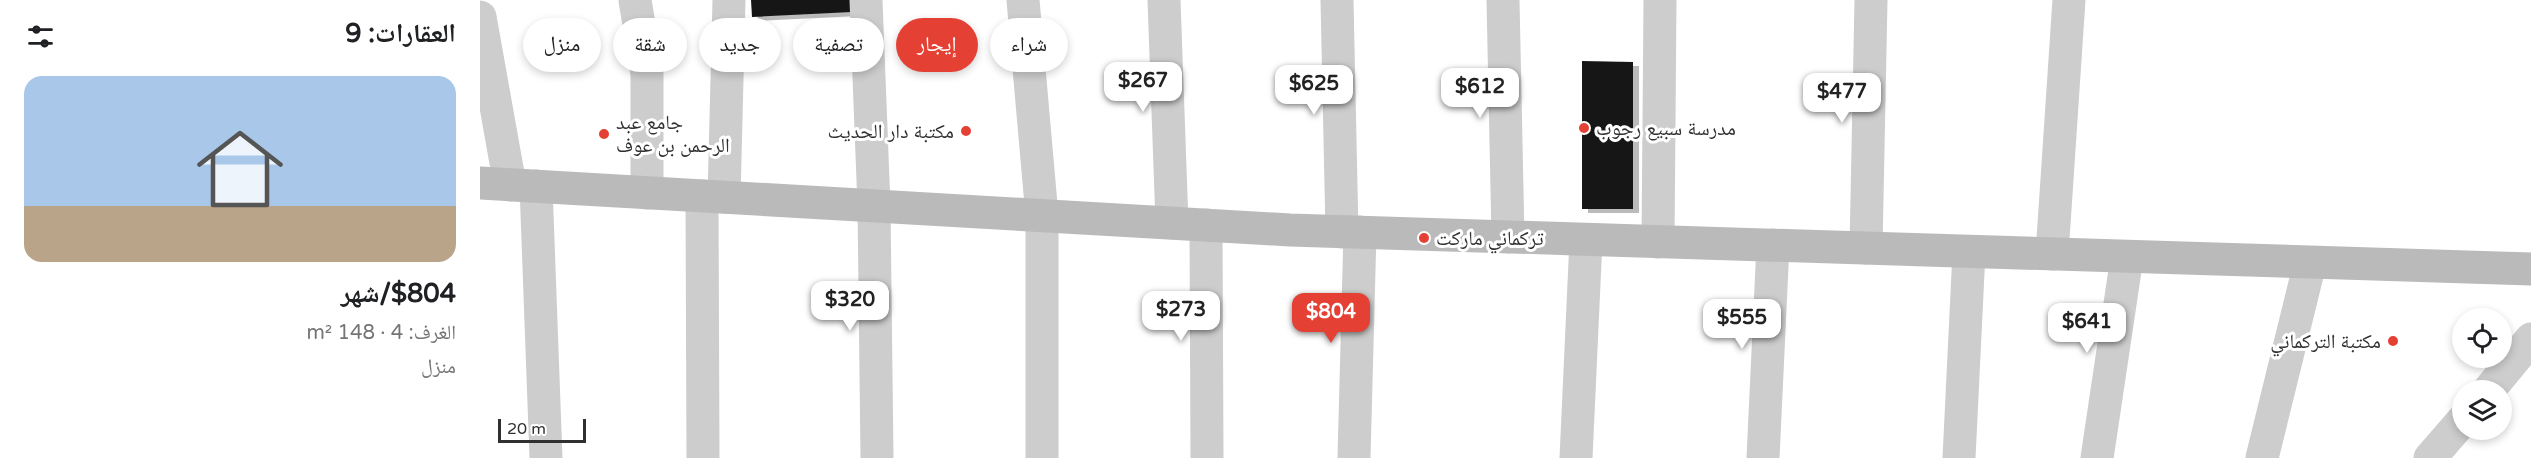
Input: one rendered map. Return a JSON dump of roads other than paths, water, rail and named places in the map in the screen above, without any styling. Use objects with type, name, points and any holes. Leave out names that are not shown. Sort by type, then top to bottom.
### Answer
[{"type":"main road","points":[[508,185],[1172,224],[1351,232],[2531,269]]},
{"type":"street","points":[[635,0],[647,74],[646,193]]},
{"type":"street","points":[[703,458],[713,197],[729,0]]},
{"type":"street","points":[[866,0],[874,206],[877,458]]},
{"type":"street","points":[[1023,0],[1042,216],[1042,458]]},
{"type":"street","points":[[1164,0],[1172,224]]},
{"type":"street","points":[[1338,0],[1351,232],[1354,458]]},
{"type":"street","points":[[1503,0],[1508,237]]},
{"type":"street","points":[[1658,242],[1660,0]]},
{"type":"street","points":[[1866,248],[1871,0]]},
{"type":"street","points":[[2052,254],[2069,0]]},
{"type":"street","points":[[480,17],[508,185],[546,458]]},
{"type":"street","points":[[1206,225],[1207,458]]},
{"type":"street","points":[[1576,458],[1586,240]]},
{"type":"street","points":[[1763,458],[1773,245]]},
{"type":"street","points":[[1959,458],[1969,252]]},
{"type":"street","points":[[2097,458],[2127,257]]},
{"type":"street","points":[[2262,458],[2310,262]]},
{"type":"street","points":[[2499,380],[2525,357]]},
{"type":"street","points":[[2430,458],[2452,433]]},
{"type":"place","name":"مدرسة سبيع رجوب","points":[[1584,128]]},
{"type":"place","name":"مكتبة دار الحديث","points":[[966,131]]},
{"type":"place","name":"جامع عبد الرحمن بن عوف","points":[[604,134]]},
{"type":"place","name":"تركماني ماركت","points":[[1424,238]]},
{"type":"place","name":"مكتبة التركماني","points":[[2393,341]]}]
